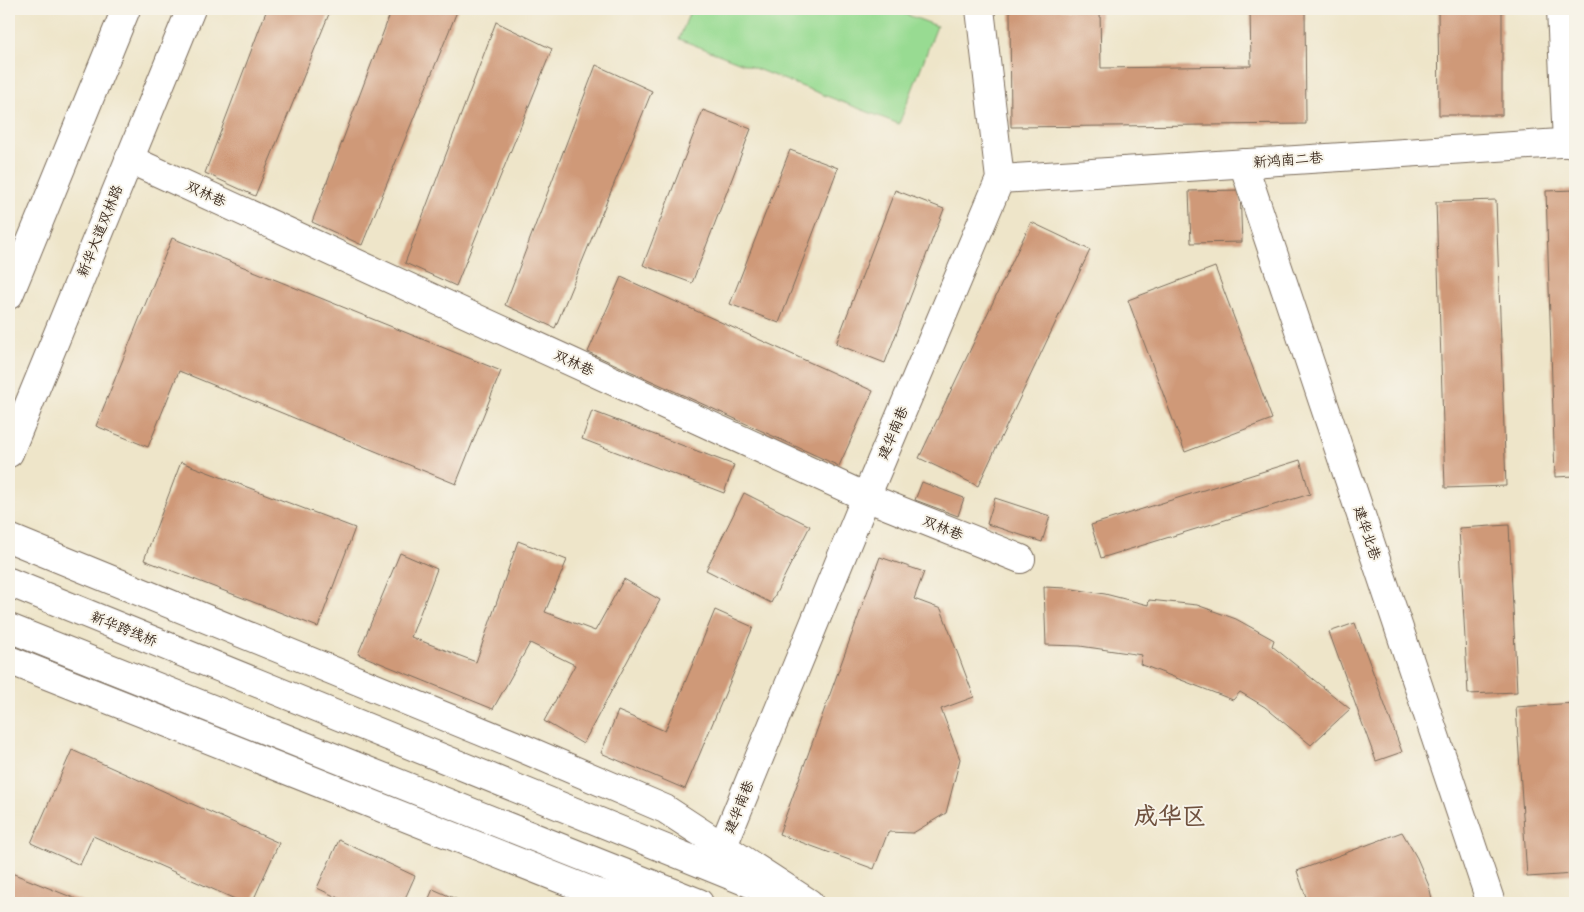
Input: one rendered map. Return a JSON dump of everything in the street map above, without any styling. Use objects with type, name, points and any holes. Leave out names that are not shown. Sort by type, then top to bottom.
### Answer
[{"type":"main road","points":[[9,295],[126,9]]},
{"type":"main road","name":"新华大道双林路","points":[[9,453],[191,9]]},
{"type":"main road","name":"建华南巷","points":[[723,846],[866,497],[1000,179],[980,9]]},
{"type":"main road","points":[[1560,9],[1571,142]]},
{"type":"main road","name":"新鸿南二巷","points":[[1000,179],[1571,142]]},
{"type":"main road","name":"双林巷","points":[[129,159],[866,497],[1021,559]]},
{"type":"main road","name":"建华北巷","points":[[1243,163],[1490,903]]},
{"type":"main road","points":[[9,538],[522,748],[665,809],[809,903]]},
{"type":"main road","name":"新华跨线桥","points":[[9,582],[800,903]]},
{"type":"main road","points":[[9,628],[699,903]]},
{"type":"main road","points":[[9,660],[594,892],[636,903]]},
{"type":"green space","points":[[691,9],[892,9],[937,26],[899,124],[679,39]]},
{"type":"building","points":[[267,9],[331,9],[255,196],[205,173]]},
{"type":"building","points":[[392,9],[458,9],[362,245],[312,222]]},
{"type":"building","points":[[1010,9],[1100,9],[1101,68],[1251,66],[1250,9],[1305,9],[1306,124],[1011,127]]},
{"type":"building","points":[[1438,9],[1502,9],[1502,115],[1439,115]]},
{"type":"building","points":[[496,22],[552,49],[456,286],[405,263]]},
{"type":"building","points":[[596,65],[652,91],[555,328],[505,305]]},
{"type":"building","points":[[703,110],[751,129],[692,283],[643,265]]},
{"type":"building","points":[[790,150],[838,168],[779,323],[730,304]]},
{"type":"building","points":[[895,190],[944,209],[885,363],[836,344]]},
{"type":"building","points":[[1240,190],[1242,242],[1191,243],[1189,191]]},
{"type":"building","points":[[1575,190],[1575,476],[1555,477],[1546,191]]},
{"type":"building","points":[[1496,200],[1506,486],[1445,488],[1436,202]]},
{"type":"building","points":[[1031,222],[1090,250],[978,486],[919,458]]},
{"type":"building","points":[[172,238],[501,371],[456,484],[179,371],[148,447],[96,426]]},
{"type":"building","points":[[1215,267],[1272,419],[1185,452],[1128,300]]},
{"type":"building","points":[[621,277],[873,391],[839,466],[588,352]]},
{"type":"building","points":[[592,411],[734,465],[724,493],[582,439]]},
{"type":"building","points":[[1300,460],[1310,494],[1101,558],[1091,525]]},
{"type":"building","points":[[181,462],[355,528],[318,627],[144,560]]},
{"type":"building","points":[[922,482],[964,498],[958,516],[915,500]]},
{"type":"building","points":[[744,493],[810,526],[771,603],[706,570]]},
{"type":"building","points":[[995,498],[1050,516],[1042,542],[987,524]]},
{"type":"building","points":[[1509,525],[1517,692],[1468,694],[1459,528]]},
{"type":"building","points":[[518,541],[567,560],[545,612],[595,631],[624,579],[660,600],[583,744],[544,721],[575,665],[530,643],[493,709],[358,654],[400,553],[437,569],[411,637],[476,662]]},
{"type":"building","points":[[880,557],[924,572],[914,599],[941,609],[974,697],[941,709],[960,759],[946,813],[913,833],[888,832],[874,869],[779,834]]},
{"type":"building","points":[[1044,587],[1066,588],[1105,594],[1148,605],[1149,600],[1197,605],[1236,619],[1274,640],[1272,646],[1350,709],[1311,745],[1265,707],[1240,692],[1233,700],[1140,664],[1142,655],[1080,646],[1046,645]]},
{"type":"building","points":[[715,610],[753,627],[685,789],[601,753],[618,711],[665,731]]},
{"type":"building","points":[[1355,623],[1402,752],[1376,761],[1329,632]]},
{"type":"building","points":[[1575,703],[1575,874],[1527,877],[1516,707]]},
{"type":"building","points":[[72,750],[279,843],[252,903],[244,903],[93,836],[80,865],[31,843]]},
{"type":"building","points":[[1402,832],[1417,858],[1429,886],[1433,903],[1308,903],[1297,871]]},
{"type":"building","points":[[339,840],[415,876],[403,903],[349,903],[317,888]]},
{"type":"building","points":[[9,872],[86,903],[9,903]]},
{"type":"building","points":[[433,889],[465,903],[427,903]]},
{"type":"district","name":"成华区","points":[[1170,816]]}]
